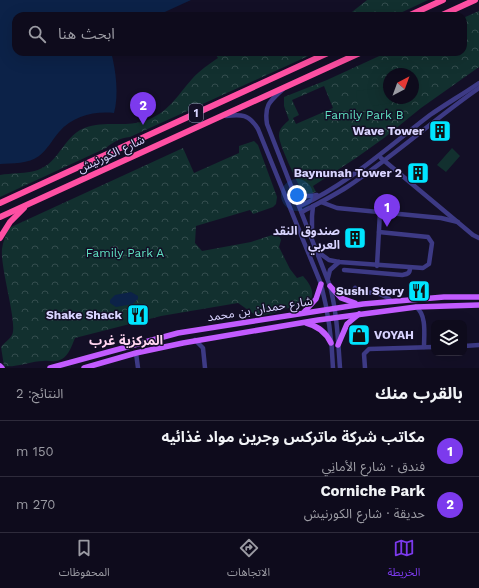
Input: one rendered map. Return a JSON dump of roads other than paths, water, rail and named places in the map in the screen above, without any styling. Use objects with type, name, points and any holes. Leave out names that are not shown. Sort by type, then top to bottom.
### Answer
[{"type":"highway","points":[[417,12],[443,0]]},
{"type":"highway","points":[[449,12],[475,0]]},
{"type":"highway","name":"شارع الكورنيش","points":[[0,203],[321,56]]},
{"type":"highway","name":"شارع الكورنيش","points":[[0,217],[353,56]]},
{"type":"highway","points":[[0,238],[10,222],[29,204]]},
{"type":"main road","points":[[304,312],[314,302],[321,284]]},
{"type":"main road","points":[[330,286],[341,298],[350,302],[363,304]]},
{"type":"main road","name":"شارع حمدان بن محمد","points":[[50,368],[178,333],[304,312],[390,301],[444,297],[479,297]]},
{"type":"main road","name":"شارع حمدان بن محمد","points":[[84,368],[136,353],[195,340],[328,318],[416,307],[479,305]]},
{"type":"main road","points":[[338,345],[347,324],[359,314]]},
{"type":"main road","points":[[303,322],[320,329],[331,343]]},
{"type":"street","points":[[300,206],[347,180],[434,112],[479,83]]},
{"type":"street","points":[[284,88],[267,107],[267,124],[328,278],[336,308],[340,368]]},
{"type":"street","points":[[302,212],[322,202],[357,180],[437,118],[479,88]]},
{"type":"street","points":[[434,112],[437,115],[437,118]]},
{"type":"street","points":[[220,116],[244,115],[253,121],[258,129],[321,284],[328,318],[332,368]]},
{"type":"street","points":[[258,129],[259,124],[263,122],[267,124]]},
{"type":"street","points":[[381,154],[390,166],[479,238]]},
{"type":"street","points":[[293,191],[302,196],[310,197],[329,191]]},
{"type":"street","points":[[328,198],[330,206]]},
{"type":"street","points":[[322,202],[337,208],[441,218],[458,222]]},
{"type":"street","points":[[312,239],[313,206]]},
{"type":"street","points":[[377,266],[380,212]]},
{"type":"street","points":[[441,218],[446,212]]},
{"type":"street","points":[[317,250],[329,260],[339,262],[410,268],[423,268],[429,264],[432,243],[430,238],[426,236],[379,232]]},
{"type":"street","points":[[328,278],[330,270],[339,262]]},
{"type":"street","points":[[363,264],[369,272]]},
{"type":"street","points":[[344,270],[402,276],[410,272],[410,268]]},
{"type":"street","points":[[355,288],[360,292],[379,293],[386,296],[390,301]]},
{"type":"street","points":[[416,307],[421,311],[423,316],[424,347]]},
{"type":"street","points":[[195,340],[203,348],[205,368]]},
{"type":"street","points":[[467,346],[479,345]]},
{"type":"street","points":[[365,368],[364,354],[369,349],[431,347]]},
{"type":"street","points":[[136,353],[138,368]]},
{"type":"water","points":[[0,0],[191,0],[165,12],[12,12],[12,56],[112,56],[117,91],[116,106],[114,113],[99,113],[77,118],[59,132],[42,154],[35,159],[20,163],[0,164]]},
{"type":"water","points":[[131,292],[138,296],[138,299],[133,304],[116,307],[110,303],[110,300],[115,295]]},
{"type":"place","name":"Corniche Park","points":[[143,125]]},
{"type":"place","name":"Wave Tower","points":[[440,131]]},
{"type":"place","name":"Baynunah Tower 2","points":[[418,173]]},
{"type":"place","name":"مكاتب شركة ماتركس وجرين مواد غذائيه","points":[[387,227]]},
{"type":"place","name":"صندوق النقد العربي","points":[[355,238]]},
{"type":"place","name":"Sushi Story","points":[[419,291]]},
{"type":"place","name":"Shake Shack","points":[[138,315]]},
{"type":"place","name":"VOYAH","points":[[359,335]]},
{"type":"district","name":"المركزية غرب","points":[[126,340]]},
{"type":"park label","name":"Family Park B","points":[[364,115]]},
{"type":"park label","name":"Family Park A","points":[[125,253]]}]
